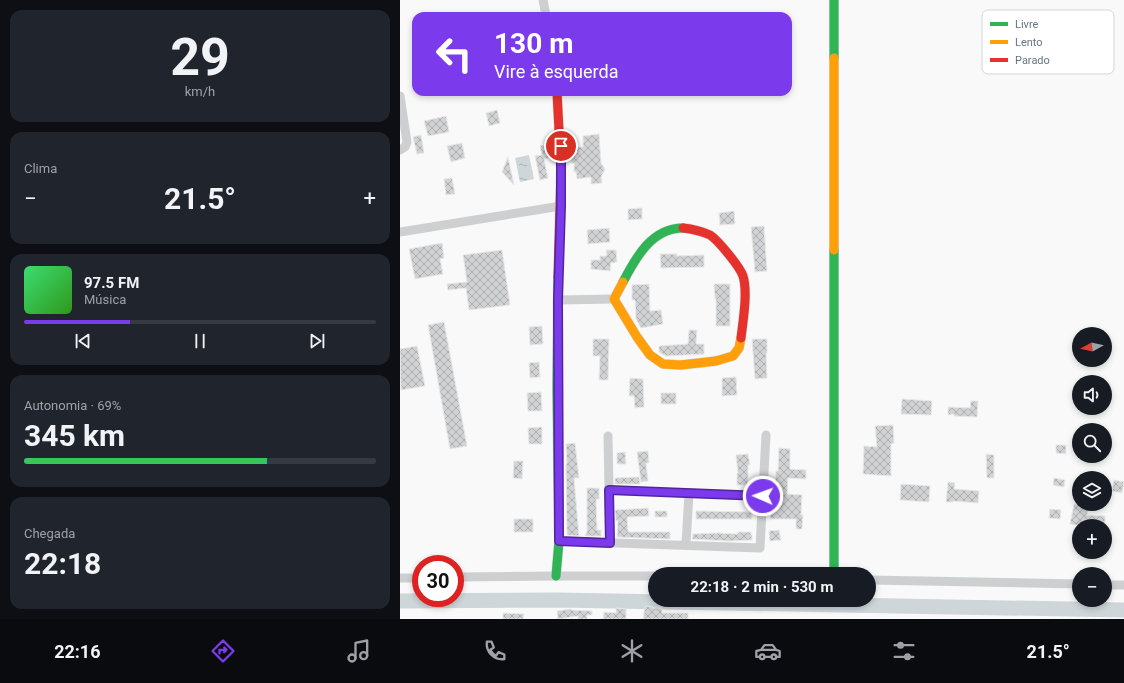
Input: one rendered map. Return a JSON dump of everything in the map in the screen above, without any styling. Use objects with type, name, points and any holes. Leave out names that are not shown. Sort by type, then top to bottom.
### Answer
[{"type":"street","points":[[543,0],[545,12]]},
{"type":"street","points":[[834,0],[834,567]]},
{"type":"street","points":[[400,96],[407,142],[405,147],[400,150]]},
{"type":"street","points":[[556,576],[559,541],[558,300],[561,206],[561,127],[557,96]]},
{"type":"street","points":[[400,232],[561,206]]},
{"type":"street","points":[[683,228],[696,230],[711,236],[735,262],[743,276],[745,298],[744,317],[738,351],[733,356],[716,361],[681,365],[663,364],[650,355],[637,337],[614,299],[640,254],[648,243],[658,235],[669,229],[683,228]]},
{"type":"street","points":[[558,300],[614,299]]},
{"type":"street","points":[[559,541],[686,544],[760,548],[766,435]]},
{"type":"street","points":[[608,436],[610,543]]},
{"type":"street","points":[[609,490],[763,496]]},
{"type":"street","points":[[686,544],[689,493]]},
{"type":"street","points":[[464,577],[648,576]]},
{"type":"street","points":[[400,578],[412,578]]},
{"type":"street","points":[[876,580],[1072,584]]},
{"type":"street","points":[[1112,585],[1124,585]]},
{"type":"water","points":[[529,155],[534,179],[520,182],[515,158]]},
{"type":"building","points":[[497,110],[500,123],[489,126],[486,113]]},
{"type":"building","points":[[446,116],[449,132],[428,136],[424,121]]},
{"type":"building","points":[[599,134],[601,163],[605,169],[601,177],[602,183],[591,184],[591,177],[577,179],[576,172],[574,172],[574,163],[571,163],[572,147],[583,147],[583,136]]},
{"type":"building","points":[[421,135],[424,153],[417,154],[413,137]]},
{"type":"building","points":[[462,143],[465,158],[451,162],[447,146]]},
{"type":"building","points":[[546,145],[549,158],[544,159],[548,178],[540,180],[535,156],[542,155],[540,146]]},
{"type":"building","points":[[508,157],[514,185],[502,172]]},
{"type":"building","points":[[452,178],[455,194],[446,195],[444,179]]},
{"type":"building","points":[[642,208],[642,219],[628,220],[628,209]]},
{"type":"building","points":[[734,211],[735,224],[720,225],[719,213]]},
{"type":"building","points":[[764,226],[767,271],[755,272],[751,227]]},
{"type":"building","points":[[609,228],[610,242],[588,244],[587,230]]},
{"type":"building","points":[[442,243],[444,258],[440,259],[443,274],[415,279],[409,249]]},
{"type":"building","points":[[502,250],[510,305],[469,310],[466,288],[448,290],[447,284],[467,282],[463,255]]},
{"type":"building","points":[[606,250],[616,250],[617,262],[611,263],[610,271],[591,269],[591,260],[600,260],[600,256],[607,256]]},
{"type":"building","points":[[660,254],[677,254],[677,256],[704,255],[704,267],[661,268]]},
{"type":"building","points":[[649,284],[650,311],[661,310],[663,324],[641,328],[636,319],[635,300],[632,300],[632,285]]},
{"type":"building","points":[[714,284],[730,284],[730,326],[716,326],[716,299]]},
{"type":"building","points":[[444,322],[467,446],[450,449],[428,325]]},
{"type":"building","points":[[542,326],[543,344],[530,345],[529,327]]},
{"type":"building","points":[[689,330],[697,330],[696,344],[704,344],[704,354],[666,356],[659,352],[659,346],[688,344]]},
{"type":"building","points":[[593,339],[609,339],[608,380],[599,380],[600,356],[593,356]]},
{"type":"building","points":[[752,339],[767,339],[767,378],[755,379]]},
{"type":"building","points":[[417,346],[425,386],[401,390],[400,349]]},
{"type":"building","points":[[539,362],[540,377],[530,378],[529,363]]},
{"type":"building","points":[[736,377],[737,395],[722,396],[722,378]]},
{"type":"building","points":[[630,378],[643,379],[644,407],[635,408],[634,396],[629,396]]},
{"type":"building","points":[[541,392],[542,411],[528,411],[527,393]]},
{"type":"building","points":[[661,393],[676,393],[676,404],[661,404]]},
{"type":"building","points":[[902,399],[932,401],[931,415],[901,414]]},
{"type":"building","points":[[971,401],[978,401],[977,417],[954,416],[954,414],[948,415],[948,407],[970,408]]},
{"type":"building","points":[[893,425],[894,443],[891,444],[891,476],[863,474],[864,446],[877,447],[875,426]]},
{"type":"building","points":[[542,427],[542,444],[529,444],[528,428]]},
{"type":"building","points":[[575,443],[579,478],[574,478],[579,536],[567,535],[566,444]]},
{"type":"building","points":[[1056,445],[1066,445],[1066,454],[1056,453]]},
{"type":"building","points":[[779,448],[790,449],[790,469],[806,470],[806,479],[788,478],[787,494],[802,495],[802,529],[796,529],[796,519],[770,519],[771,512],[773,512]]},
{"type":"building","points":[[648,451],[649,463],[646,463],[648,481],[641,482],[637,452]]},
{"type":"building","points":[[625,452],[626,464],[617,464],[617,453]]},
{"type":"building","points":[[748,454],[750,465],[748,465],[748,485],[737,485],[738,473],[736,455]]},
{"type":"building","points":[[986,454],[994,455],[994,478],[987,478]]},
{"type":"building","points":[[514,461],[523,461],[522,479],[513,478]]},
{"type":"building","points":[[639,477],[640,484],[615,484],[615,478]]},
{"type":"building","points":[[1054,478],[1065,480],[1064,487],[1053,485]]},
{"type":"building","points":[[1114,480],[1124,482],[1122,493],[1112,491]]},
{"type":"building","points":[[948,482],[955,483],[954,489],[979,491],[978,503],[953,501],[946,502]]},
{"type":"building","points":[[901,484],[930,486],[929,502],[900,500]]},
{"type":"building","points":[[587,488],[599,488],[599,499],[596,499],[597,530],[601,530],[601,536],[585,536],[587,533]]},
{"type":"building","points":[[648,508],[649,516],[627,517],[628,532],[670,532],[670,539],[617,537],[618,520],[616,521],[615,510]]},
{"type":"building","points":[[1050,509],[1061,510],[1060,519],[1049,518]]},
{"type":"building","points":[[655,511],[667,511],[667,517],[655,517]]},
{"type":"building","points":[[696,511],[752,512],[752,519],[696,519]]},
{"type":"building","points":[[1073,511],[1088,511],[1087,515],[1105,516],[1105,519],[1072,519],[1072,524],[1070,524]]},
{"type":"building","points":[[514,519],[533,519],[533,532],[514,532]]},
{"type":"building","points":[[779,530],[781,540],[770,541],[769,531]]},
{"type":"building","points":[[738,532],[751,532],[752,540],[729,541],[692,539],[693,534],[738,534]]},
{"type":"building","points":[[645,606],[662,608],[662,613],[688,613],[688,619],[643,619]]},
{"type":"building","points":[[616,608],[626,609],[626,619],[603,619],[604,612],[616,613]]},
{"type":"building","points":[[571,609],[592,611],[592,615],[587,615],[587,619],[578,619],[578,616],[558,619],[557,611]]},
{"type":"building","points":[[503,613],[524,614],[523,619],[503,619]]},
{"type":"waterway","points":[[400,601],[557,600],[1124,610]]},
{"type":"traffic: fast","points":[[834,0],[834,58]]},
{"type":"traffic: fast","points":[[623,282],[640,254],[654,238],[672,229],[683,228]]},
{"type":"traffic: fast","points":[[834,250],[834,567]]},
{"type":"traffic: fast","points":[[556,576],[559,541],[557,389],[558,277]]},
{"type":"traffic: slow","points":[[834,58],[834,250]]},
{"type":"traffic: slow","points":[[623,282],[614,299],[637,337],[650,355],[663,364],[681,365],[716,361],[733,356],[739,348],[741,338]]},
{"type":"traffic: jam","points":[[557,96],[561,169],[558,277]]},
{"type":"traffic: jam","points":[[683,228],[703,232],[714,238],[741,272],[745,290],[741,338]]},
{"type":"route","points":[[561,146],[558,300],[559,541],[610,543],[609,490],[763,496]]}]
